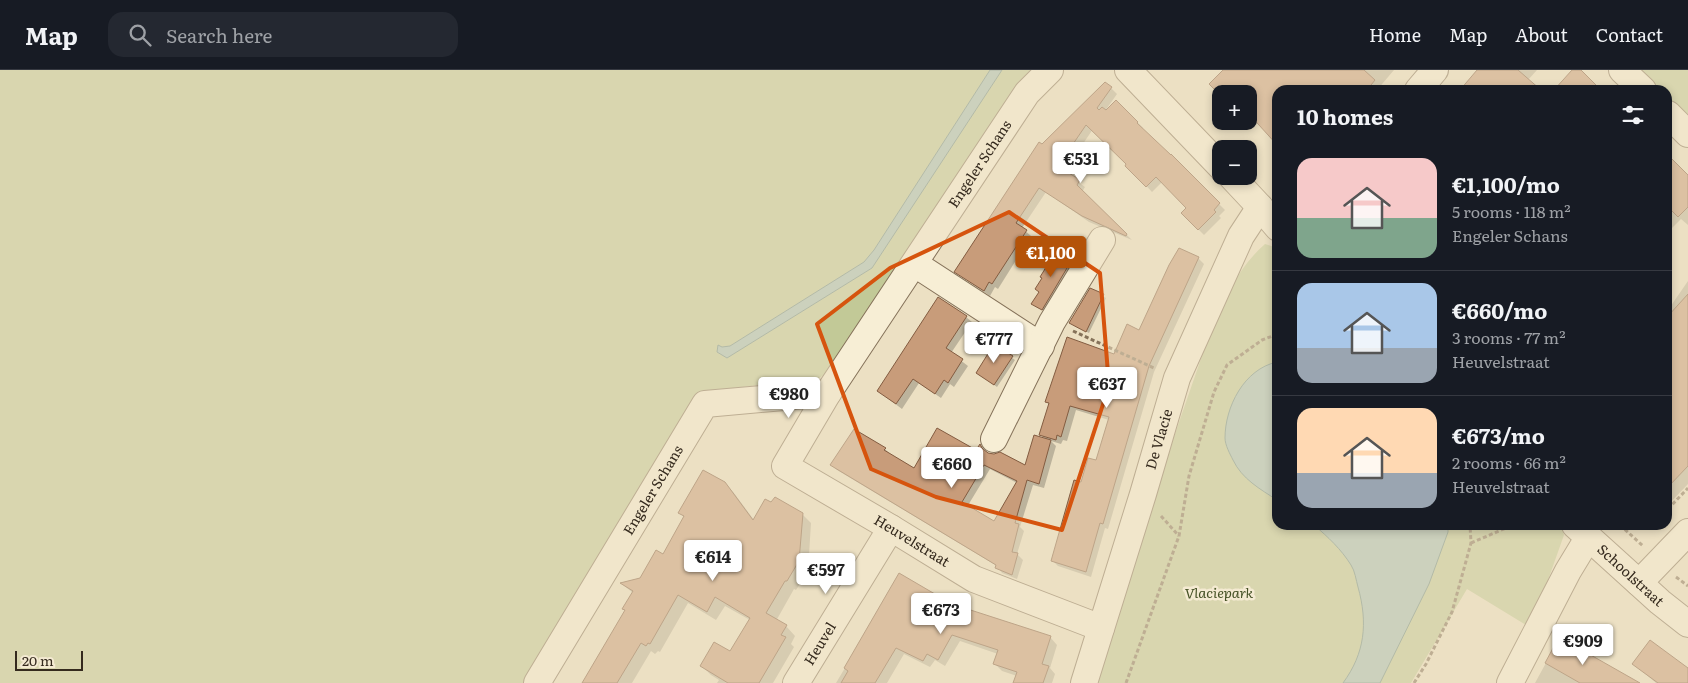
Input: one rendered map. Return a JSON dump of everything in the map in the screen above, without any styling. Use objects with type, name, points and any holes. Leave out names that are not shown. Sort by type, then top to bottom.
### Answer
[{"type":"street","name":"Engeler Schans","points":[[785,466],[828,393],[1027,93],[1050,70]]},
{"type":"street","points":[[1128,70],[1212,157]]},
{"type":"street","points":[[1422,85],[1435,70]]},
{"type":"street","points":[[1622,70],[1638,85]]},
{"type":"street","points":[[1672,118],[1688,134]]},
{"type":"street","points":[[1239,185],[1272,222]]},
{"type":"street","name":"De Vlacie","points":[[1084,683],[1143,494],[1176,378],[1241,236],[1260,207]]},
{"type":"street","points":[[994,439],[1052,322],[1102,240]]},
{"type":"street","points":[[915,264],[1040,346]]},
{"type":"street","name":"Engeler Schans","points":[[537,683],[705,404],[828,393]]},
{"type":"street","name":"Heuvelstraat","points":[[785,466],[974,579],[1101,628]]},
{"type":"street","name":"Heuvel","points":[[796,683],[891,528]]},
{"type":"street","points":[[1510,683],[1568,571],[1582,531]]},
{"type":"street","name":"Schoolstraat","points":[[1582,531],[1660,602],[1688,624]]},
{"type":"street","points":[[1639,583],[1688,532]]},
{"type":"path","points":[[1052,322],[1176,378]]},
{"type":"path","points":[[1126,683],[1179,536],[1189,476],[1214,392],[1227,366],[1262,340],[1272,336]]},
{"type":"path","points":[[1672,505],[1688,488]]},
{"type":"path","points":[[1414,683],[1426,664],[1452,612],[1471,543],[1470,530]]},
{"type":"path","points":[[1471,543],[1501,530]]},
{"type":"highlighted area","points":[[1009,212],[1100,273],[1109,386],[1062,530],[936,497],[871,469],[817,324],[890,268]]},
{"type":"green space","points":[[0,70],[990,70],[874,250],[864,262],[730,346],[722,347],[717,352],[727,358],[872,268],[1002,70],[1038,70],[829,372],[819,378],[708,391],[701,396],[622,516],[523,683],[0,683]]},
{"type":"green space","points":[[1634,70],[1688,70],[1688,123],[1672,107],[1672,85],[1650,85]]},
{"type":"green space","name":"Vlaciepark","points":[[1265,244],[1272,246],[1272,530],[1562,530],[1564,535],[1531,628],[1467,589],[1411,683],[1093,683],[1131,561],[1213,324],[1241,271]]},
{"type":"water","points":[[990,70],[1002,70],[872,268],[727,358],[717,352],[718,345],[722,347],[730,346],[864,262],[874,250]]},
{"type":"water","points":[[1272,364],[1272,497],[1241,473],[1229,452],[1225,438],[1228,414],[1239,391],[1255,372]]},
{"type":"water","points":[[1319,530],[1448,530],[1429,584],[1380,683],[1343,683],[1360,649],[1363,613],[1351,565],[1334,544]]},
{"type":"building","points":[[1223,70],[1364,70],[1375,80],[1371,85],[1272,85],[1272,139],[1257,123],[1257,85],[1212,85],[1212,87],[1209,84]]},
{"type":"building","points":[[1477,70],[1518,70],[1535,85],[1464,85]]},
{"type":"building","points":[[1572,70],[1581,70],[1596,85],[1558,85]]},
{"type":"building","points":[[1105,82],[1112,87],[1097,108],[1099,110],[1102,107],[1106,110],[1116,100],[1137,123],[1220,203],[1214,210],[1216,212],[1198,230],[1181,213],[1186,208],[1156,177],[1146,187],[1125,166],[1126,164],[1086,125],[1058,166],[1080,180],[1077,185],[1127,234],[1126,236],[1082,216],[1039,188],[1016,223],[1027,230],[992,284],[989,282],[984,291],[954,272],[1039,142],[1042,144]]},
{"type":"building","points":[[1672,159],[1688,175],[1688,207],[1678,217],[1672,211]]},
{"type":"building","points":[[1058,248],[1073,258],[1042,310],[1031,304],[1039,292],[1035,289],[1042,278],[1040,277]]},
{"type":"building","points":[[1179,248],[1199,257],[1149,366],[1103,524],[1100,523],[1086,572],[1051,561],[1074,480],[1081,482],[1088,458],[1096,460],[1109,417],[1070,406],[1061,437],[1057,435],[1056,440],[1039,435],[1049,403],[1045,402],[1067,337],[1114,354],[1127,324],[1139,330],[1169,265]]},
{"type":"building","points":[[1090,288],[1104,294],[1086,332],[1069,323]]},
{"type":"building","points":[[1688,294],[1688,466],[1672,483],[1672,312]]},
{"type":"building","points":[[938,297],[967,316],[946,348],[963,359],[948,383],[944,380],[935,394],[913,379],[896,404],[877,391]]},
{"type":"building","points":[[994,344],[1013,356],[994,385],[976,373]]},
{"type":"building","points":[[937,428],[976,450],[980,444],[988,453],[1000,452],[1025,465],[1034,435],[1051,440],[1039,484],[1027,480],[1015,523],[1019,524],[1012,552],[1018,553],[1012,575],[995,568],[996,565],[830,465],[854,429],[886,448],[884,450],[914,468]],"holes":[[[984,465],[1017,481],[994,521],[962,502]]]},
{"type":"building","points":[[703,470],[725,482],[753,520],[765,499],[771,502],[775,497],[803,513],[799,561],[766,613],[787,625],[781,635],[786,637],[759,683],[728,683],[700,666],[714,642],[730,651],[750,618],[715,597],[707,612],[678,595],[650,644],[648,643],[646,646],[641,643],[617,683],[582,683],[625,610],[622,609],[633,591],[620,583],[640,578],[656,550],[663,554],[684,516],[678,513]]},
{"type":"building","points":[[899,573],[952,604],[1051,636],[1042,664],[1049,666],[1043,683],[1013,683],[1017,672],[993,664],[998,650],[952,635],[938,660],[927,654],[923,661],[896,648],[875,683],[841,683],[848,671],[844,668]]},
{"type":"building","points":[[1559,637],[1640,683],[1580,683],[1545,663]]},
{"type":"building","points":[[1650,640],[1688,668],[1688,683],[1658,683],[1632,664]]}]
